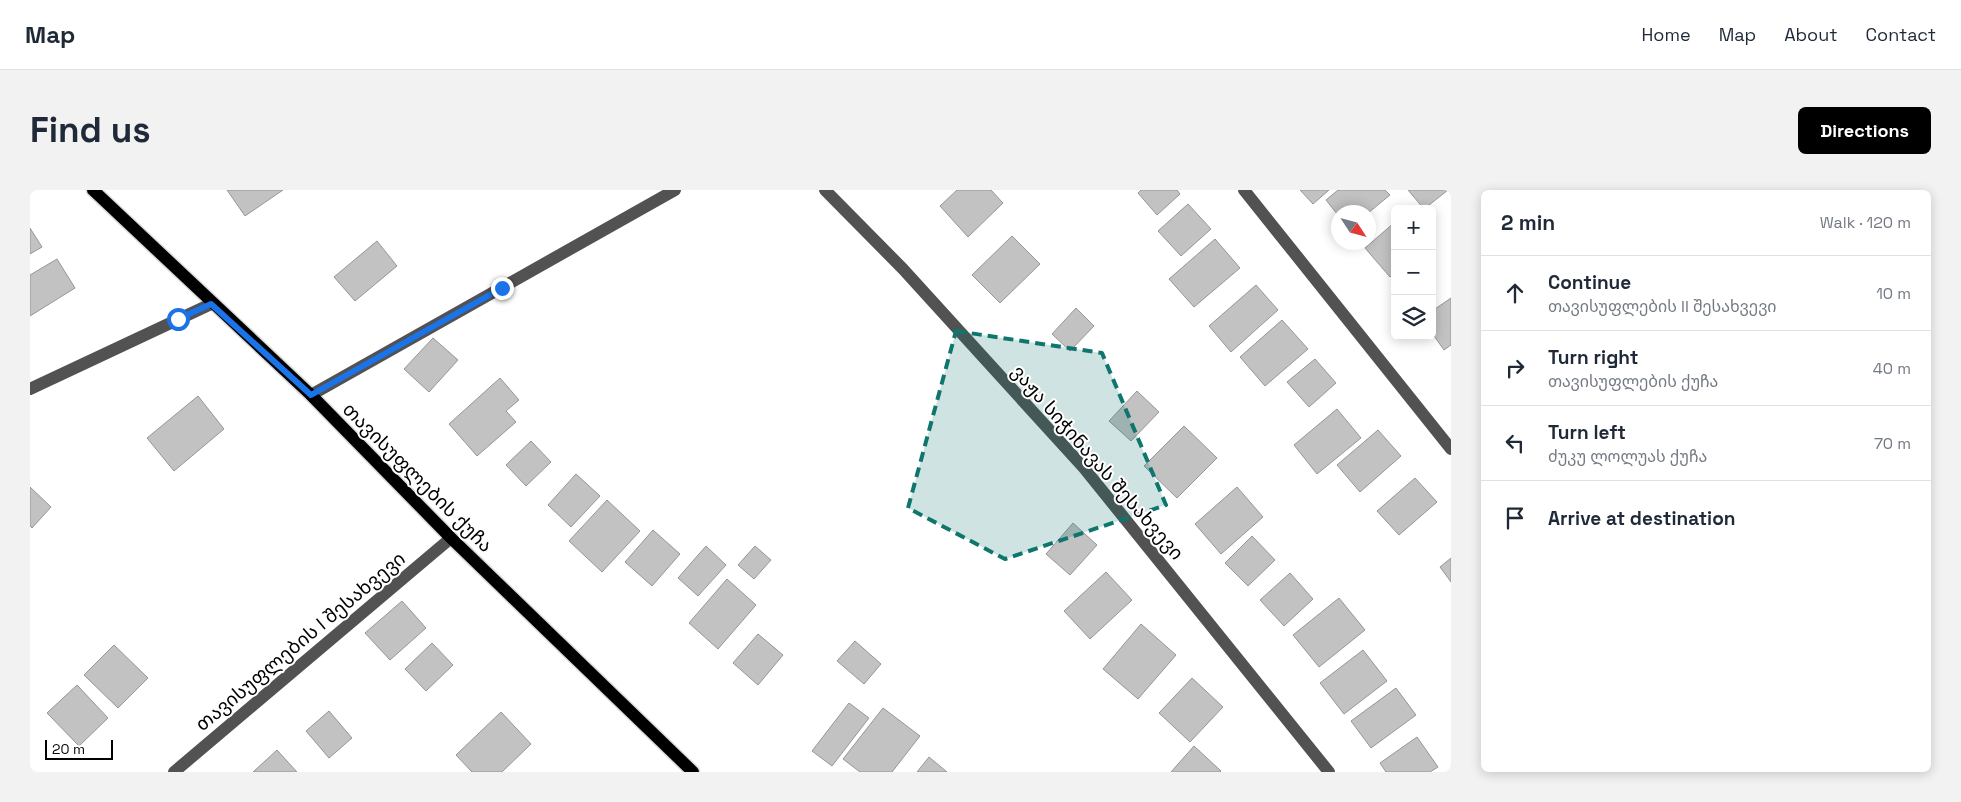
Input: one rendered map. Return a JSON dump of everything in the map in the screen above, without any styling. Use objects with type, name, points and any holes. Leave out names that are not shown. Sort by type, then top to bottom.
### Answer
[{"type":"main road","name":"თავისუფლების ქუჩა","points":[[93,190],[211,304],[311,395],[451,538],[693,772]]},
{"type":"street","points":[[311,395],[675,190]]},
{"type":"street","name":"ვაჟა სიჭინავას შესახვევი","points":[[825,190],[903,269],[1084,468],[1328,772]]},
{"type":"street","points":[[1244,190],[1451,449]]},
{"type":"street","points":[[30,389],[211,304]]},
{"type":"street","name":"თავისუფლების I შესახვევი","points":[[174,772],[451,538]]},
{"type":"highlighted area","points":[[956,331],[1102,353],[1166,505],[1005,559],[908,508]]},
{"type":"building","points":[[227,190],[283,190],[245,216]]},
{"type":"building","points":[[957,190],[991,190],[1003,203],[968,237],[940,206]]},
{"type":"building","points":[[1141,190],[1177,190],[1180,194],[1157,215],[1138,193]]},
{"type":"building","points":[[1300,190],[1329,190],[1313,204]]},
{"type":"building","points":[[1338,190],[1385,190],[1390,195],[1376,206],[1331,206],[1326,200]]},
{"type":"building","points":[[1408,190],[1448,190],[1429,205],[1421,205]]},
{"type":"building","points":[[1188,204],[1211,229],[1181,256],[1158,231]]},
{"type":"building","points":[[1391,225],[1390,277],[1367,250],[1376,250],[1376,238]]},
{"type":"building","points":[[30,228],[42,247],[30,254]]},
{"type":"building","points":[[1012,236],[1040,264],[1000,303],[972,275]]},
{"type":"building","points":[[1215,239],[1240,268],[1194,307],[1169,279]]},
{"type":"building","points":[[377,241],[397,266],[355,301],[334,277]]},
{"type":"building","points":[[57,259],[75,288],[30,316],[30,275]]},
{"type":"building","points":[[1256,285],[1278,310],[1231,352],[1209,326]]},
{"type":"building","points":[[1451,298],[1451,345],[1444,350],[1436,339],[1436,308]]},
{"type":"building","points":[[1076,308],[1094,326],[1070,351],[1052,334]]},
{"type":"building","points":[[1282,320],[1308,349],[1265,386],[1240,357]]},
{"type":"building","points":[[433,338],[458,360],[429,392],[404,369]]},
{"type":"building","points":[[1315,359],[1336,383],[1309,407],[1287,382]]},
{"type":"building","points":[[500,378],[519,400],[506,411],[516,422],[477,456],[449,424]]},
{"type":"building","points":[[1137,391],[1159,412],[1131,441],[1109,421]]},
{"type":"building","points":[[198,396],[224,429],[174,471],[147,438]]},
{"type":"building","points":[[1337,409],[1361,438],[1317,474],[1294,445]]},
{"type":"building","points":[[1184,426],[1217,458],[1177,498],[1144,466]]},
{"type":"building","points":[[1378,430],[1401,456],[1360,492],[1337,465]]},
{"type":"building","points":[[531,441],[551,462],[526,486],[506,465]]},
{"type":"building","points":[[576,474],[600,496],[571,527],[548,505]]},
{"type":"building","points":[[1415,478],[1437,502],[1399,535],[1377,511]]},
{"type":"building","points":[[30,487],[51,507],[32,528],[30,526]]},
{"type":"building","points":[[1237,487],[1263,517],[1221,554],[1195,524]]},
{"type":"building","points":[[607,500],[640,531],[602,572],[569,541]]},
{"type":"building","points":[[1073,523],[1097,545],[1070,575],[1046,554]]},
{"type":"building","points":[[653,530],[680,554],[652,586],[625,562]]},
{"type":"building","points":[[1252,536],[1275,560],[1248,586],[1225,563]]},
{"type":"building","points":[[706,546],[726,565],[698,596],[678,578]]},
{"type":"building","points":[[755,546],[771,560],[754,579],[738,565]]},
{"type":"building","points":[[1451,558],[1451,582],[1440,567]]},
{"type":"building","points":[[1106,572],[1132,600],[1090,639],[1064,611]]},
{"type":"building","points":[[1290,573],[1313,599],[1284,626],[1260,600]]},
{"type":"building","points":[[727,579],[756,605],[718,649],[689,623]]},
{"type":"building","points":[[1339,598],[1365,630],[1319,667],[1293,635]]},
{"type":"building","points":[[402,601],[426,628],[390,660],[365,633]]},
{"type":"building","points":[[1141,624],[1176,655],[1138,699],[1103,669]]},
{"type":"building","points":[[758,634],[783,655],[758,685],[733,663]]},
{"type":"building","points":[[855,641],[881,664],[864,684],[837,661]]},
{"type":"building","points":[[432,643],[453,665],[426,691],[405,669]]},
{"type":"building","points":[[114,645],[148,678],[118,708],[84,675]]},
{"type":"building","points":[[1363,650],[1387,681],[1344,714],[1320,683]]},
{"type":"building","points":[[1192,678],[1223,707],[1190,742],[1159,713]]},
{"type":"building","points":[[77,685],[108,718],[79,746],[47,713]]},
{"type":"building","points":[[1396,688],[1416,715],[1371,748],[1351,721]]},
{"type":"building","points":[[849,703],[869,718],[832,766],[812,751]]},
{"type":"building","points":[[883,708],[920,736],[892,772],[860,772],[843,759]]},
{"type":"building","points":[[329,711],[352,738],[329,758],[306,731]]},
{"type":"building","points":[[501,712],[531,744],[502,772],[472,772],[456,755]]},
{"type":"building","points":[[1417,737],[1438,767],[1430,772],[1386,772],[1380,763]]},
{"type":"building","points":[[1194,746],[1221,771],[1171,772]]},
{"type":"building","points":[[277,750],[297,772],[253,772]]},
{"type":"building","points":[[929,757],[947,772],[917,772]]},
{"type":"route","points":[[178,319],[211,304],[311,395],[502,288]]}]
